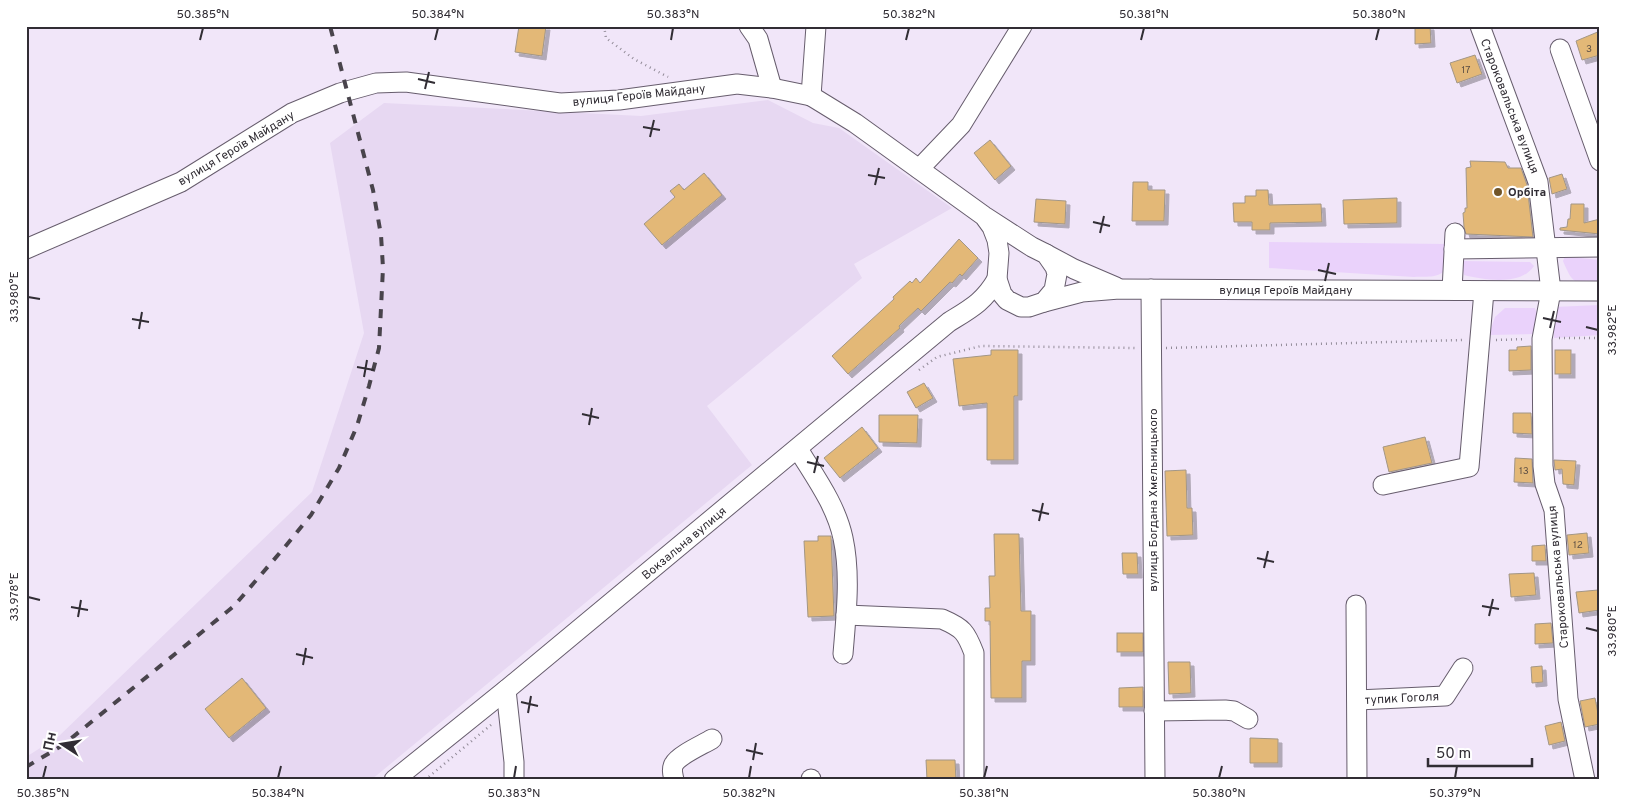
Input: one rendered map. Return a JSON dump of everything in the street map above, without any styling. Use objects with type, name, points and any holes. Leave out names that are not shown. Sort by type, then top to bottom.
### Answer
[{"type":"street","points":[[750,26],[758,39],[772,88]]},
{"type":"street","points":[[811,96],[816,26]]},
{"type":"street","points":[[919,169],[961,124],[1022,26]]},
{"type":"street","name":"Староковальська вулиця","points":[[1480,26],[1538,182],[1551,291],[1542,339],[1544,475],[1545,484],[1554,510],[1568,700],[1585,780]]},
{"type":"street","points":[[1560,49],[1598,151]]},
{"type":"street","name":"вулиця Героїв Майдану","points":[[26,249],[181,182],[292,113],[340,93],[376,83],[406,82],[560,103],[619,100],[737,84],[772,88],[811,96],[855,123],[984,216],[1074,269],[1119,289]]},
{"type":"street","name":"вулиця Героїв Майдану","points":[[984,216],[998,240],[997,275]]},
{"type":"street","points":[[1452,290],[1454,241],[1546,247],[1600,247]]},
{"type":"street","points":[[1014,304],[1002,294],[997,275],[999,264],[1010,252],[1017,248],[1039,250],[1052,260],[1057,274],[1054,290],[1044,302]]},
{"type":"street","name":"Вокзальна вулиця","points":[[394,780],[798,449],[948,322],[975,306],[986,296],[997,275]]},
{"type":"street","name":"вулиця Героїв Майдану","points":[[1014,304],[1029,307],[1082,292],[1119,289],[1600,291]]},
{"type":"street","name":"вулиця Богдана Хмельницького","points":[[1151,289],[1155,780]]},
{"type":"street","points":[[1382,485],[1469,467],[1484,291]]},
{"type":"street","name":"Вокзальна вулиця","points":[[975,306],[991,303],[1014,304]]},
{"type":"street","points":[[798,449],[821,485],[836,515],[843,538],[847,576],[843,654]]},
{"type":"street","name":"тупик Гоголя","points":[[1356,605],[1357,780]]},
{"type":"street","points":[[846,615],[942,619],[956,625],[968,635],[974,653],[974,780]]},
{"type":"street","name":"тупик Гоголя","points":[[1357,700],[1445,696],[1463,668]]},
{"type":"street","points":[[506,690],[514,762],[514,780]]},
{"type":"street","points":[[1154,711],[1225,710],[1234,711],[1248,719]]},
{"type":"street","points":[[674,780],[673,765],[679,758],[712,739]]},
{"type":"path","points":[[604,26],[606,38],[634,59],[669,78]]},
{"type":"path","points":[[916,371],[937,357],[981,346],[1152,348],[1600,338]]},
{"type":"path","points":[[425,780],[508,710]]},
{"type":"shaded area","points":[[768,100],[813,123],[839,128],[952,208],[854,264],[862,278],[707,406],[752,465],[371,780],[26,780],[26,757],[59,736],[312,492],[364,333],[330,143],[384,103],[641,116]]},
{"type":"shaded area","points":[[1269,242],[1447,244],[1449,267],[1437,275],[1429,277],[1269,268]]},
{"type":"shaded area","points":[[1566,254],[1571,257],[1600,260],[1600,284],[1576,282],[1569,275],[1563,261]]},
{"type":"shaded area","points":[[1461,261],[1530,262],[1534,266],[1520,277],[1492,280],[1464,275]]},
{"type":"shaded area","points":[[1600,305],[1600,335],[1554,338],[1554,307]]},
{"type":"shaded area","points":[[1505,308],[1535,308],[1540,323],[1537,334],[1489,335],[1495,317]]},
{"type":"building","points":[[519,26],[546,26],[542,56],[515,52]]},
{"type":"building","points":[[1415,26],[1430,26],[1431,43],[1415,44]]},
{"type":"building","points":[[1600,31],[1600,55],[1582,60],[1576,41]]},
{"type":"building","points":[[1475,55],[1482,74],[1457,83],[1450,63]]},
{"type":"building","points":[[990,140],[1011,166],[995,180],[974,153]]},
{"type":"building","name":"Орбіта","points":[[1470,161],[1505,162],[1508,168],[1521,168],[1527,185],[1533,237],[1466,234],[1463,213],[1465,208],[1467,208],[1466,168],[1471,167]]},
{"type":"building","points":[[704,173],[722,195],[662,245],[644,224],[675,197],[670,191],[679,184],[684,190]]},
{"type":"building","points":[[1562,174],[1567,189],[1552,194],[1549,178]]},
{"type":"building","points":[[1133,182],[1148,182],[1148,190],[1165,190],[1164,221],[1132,221]]},
{"type":"building","points":[[1256,190],[1268,190],[1269,205],[1321,204],[1322,222],[1270,223],[1270,230],[1252,230],[1252,222],[1234,222],[1233,203],[1245,203],[1245,196],[1256,196]]},
{"type":"building","points":[[1397,198],[1397,223],[1344,224],[1343,200]]},
{"type":"building","points":[[1036,199],[1066,201],[1065,224],[1034,222]]},
{"type":"building","points":[[1571,204],[1584,204],[1584,223],[1600,219],[1600,234],[1560,230],[1560,228],[1567,227],[1568,219],[1570,219]]},
{"type":"building","points":[[959,239],[978,258],[962,276],[960,274],[952,283],[950,282],[921,311],[918,308],[899,326],[900,328],[848,374],[832,356],[894,299],[893,297],[910,281],[912,283],[916,278],[920,283]]},
{"type":"building","points":[[1531,346],[1531,370],[1509,371],[1509,350],[1517,350],[1517,347]]},
{"type":"building","points":[[991,350],[1018,350],[1018,396],[1014,396],[1014,460],[987,460],[987,403],[959,406],[953,359],[991,355]]},
{"type":"building","points":[[1555,350],[1571,350],[1571,374],[1555,374]]},
{"type":"building","points":[[924,383],[933,398],[916,408],[907,392]]},
{"type":"building","points":[[1513,413],[1531,413],[1532,434],[1513,433]]},
{"type":"building","points":[[879,415],[918,415],[917,443],[879,442]]},
{"type":"building","points":[[862,427],[878,448],[840,478],[824,458]]},
{"type":"building","points":[[1425,437],[1432,463],[1389,472],[1383,447]]},
{"type":"building","points":[[1515,458],[1532,459],[1533,483],[1514,482]]},
{"type":"building","points":[[1554,460],[1576,461],[1574,485],[1563,484],[1562,469],[1555,470]]},
{"type":"building","points":[[1186,470],[1187,508],[1192,508],[1193,535],[1167,536],[1165,471]]},
{"type":"building","points":[[1587,533],[1589,553],[1569,555],[1567,535]]},
{"type":"building","points":[[994,534],[1019,534],[1021,611],[1031,611],[1031,661],[1022,661],[1022,698],[991,698],[990,621],[985,621],[985,608],[990,608],[989,576],[995,576]]},
{"type":"building","points":[[818,536],[831,536],[834,616],[808,617],[804,541],[818,541]]},
{"type":"building","points":[[1545,545],[1546,561],[1532,561],[1532,546]]},
{"type":"building","points":[[1122,553],[1137,553],[1138,574],[1123,574]]},
{"type":"building","points":[[1534,573],[1536,595],[1511,597],[1509,574]]},
{"type":"building","points":[[1598,590],[1600,610],[1579,613],[1576,592]]},
{"type":"building","points":[[1551,623],[1553,643],[1535,644],[1535,624]]},
{"type":"building","points":[[1117,633],[1143,633],[1143,652],[1117,652]]},
{"type":"building","points":[[1168,662],[1190,662],[1191,693],[1169,694]]},
{"type":"building","points":[[1542,666],[1543,682],[1532,683],[1531,667]]},
{"type":"building","points":[[242,678],[266,708],[229,738],[205,709]]},
{"type":"building","points":[[1143,687],[1143,707],[1119,707],[1119,688]]},
{"type":"building","points":[[1595,698],[1600,724],[1585,727],[1580,701]]},
{"type":"building","points":[[1561,722],[1565,741],[1549,745],[1545,726]]},
{"type":"building","points":[[1250,738],[1278,739],[1278,763],[1250,763]]},
{"type":"building","points":[[926,760],[955,760],[956,780],[927,780]]},
{"type":"railway","points":[[26,767],[63,745],[234,606],[311,515],[339,468],[357,426],[379,348],[383,268],[381,235],[373,190],[330,26]]},
{"type":"place","name":"Орбіта","points":[[1498,192]]}]
